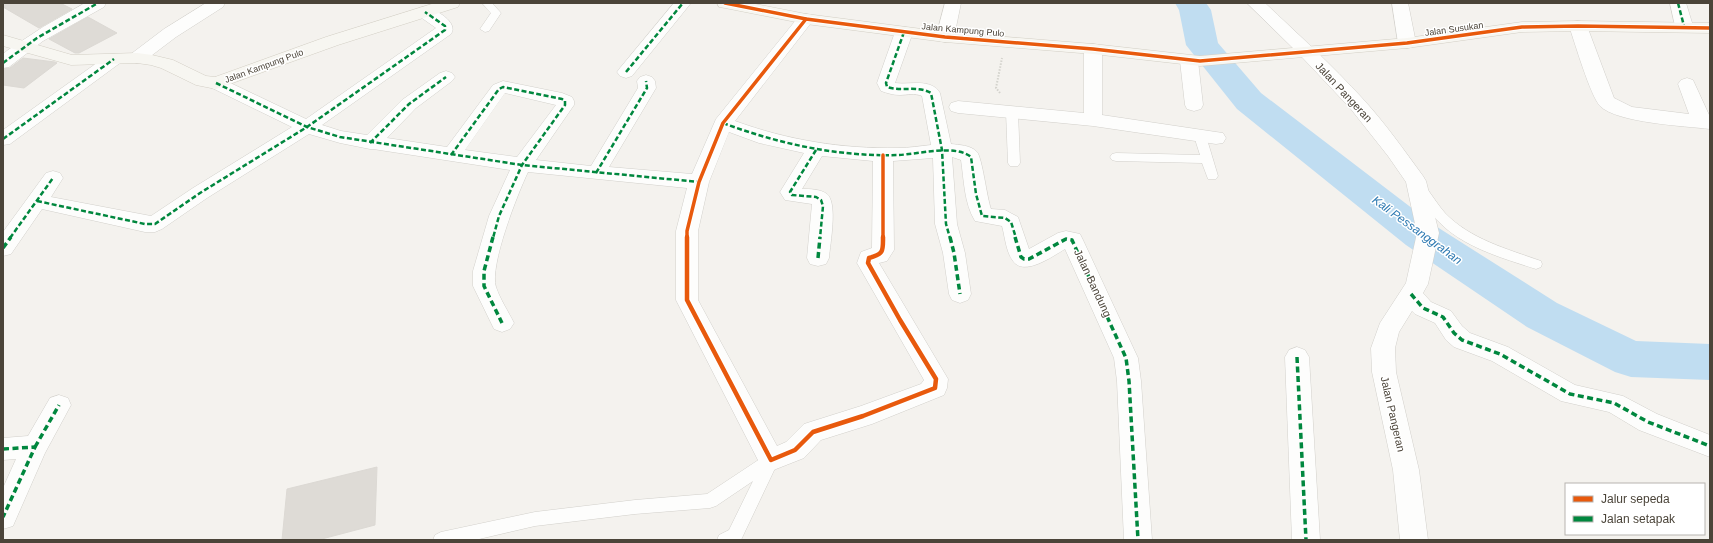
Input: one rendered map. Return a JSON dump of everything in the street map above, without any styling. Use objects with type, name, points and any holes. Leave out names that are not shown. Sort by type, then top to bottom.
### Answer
[{"type":"street","points":[[3,63],[22,46],[54,26],[98,3]]},
{"type":"street","points":[[137,58],[170,33],[217,3]]},
{"type":"street","name":"Jalan Kampung Pulo","points":[[3,40],[71,60],[137,58],[167,64],[202,81],[216,83],[332,41],[452,3]]},
{"type":"street","points":[[626,72],[682,3]]},
{"type":"street","name":"Jalan Kampung Pulo","points":[[725,3],[746,5],[806,19],[904,32],[945,37],[1093,49],[1194,61]]},
{"type":"street","points":[[945,37],[953,3]]},
{"type":"street","name":"Jalan Pangeran","points":[[1255,3],[1306,51],[1357,104],[1395,151],[1416,181],[1428,233],[1414,289],[1388,330],[1383,348],[1384,372],[1406,470],[1414,540]]},
{"type":"street","points":[[1400,3],[1407,43]]},
{"type":"street","points":[[1678,3],[1684,26]]},
{"type":"street","points":[[37,201],[144,224],[155,224],[200,193],[307,127],[445,30],[445,26],[425,12]]},
{"type":"street","points":[[806,19],[723,123],[699,182],[687,230],[687,300],[771,460],[795,450],[813,432],[862,416],[935,388],[936,379],[900,320],[868,263],[869,258],[880,255],[883,250],[883,155]]},
{"type":"street","points":[[1578,26],[1603,95],[1607,102],[1616,108],[1629,113],[1705,122]]},
{"type":"street","name":"Jalan Susukan","points":[[1194,61],[1230,60],[1306,51],[1407,43],[1522,27],[1684,26],[1710,28]]},
{"type":"street","points":[[904,32],[886,82],[887,87],[893,90],[921,89],[931,93],[942,150],[946,224],[954,253],[960,294]]},
{"type":"street","points":[[1093,49],[1093,120]]},
{"type":"street","points":[[3,139],[114,59]]},
{"type":"street","points":[[1194,61],[1194,105]]},
{"type":"street","points":[[370,143],[408,104],[446,77]]},
{"type":"street","points":[[596,173],[647,88],[646,80]]},
{"type":"street","points":[[216,83],[307,127],[340,137],[370,143],[522,165],[699,182]]},
{"type":"street","points":[[1687,84],[1705,122]]},
{"type":"street","points":[[451,155],[502,87],[562,99],[565,101],[565,105],[522,165],[499,216],[484,272],[484,286],[502,323]]},
{"type":"street","points":[[958,107],[1093,120],[1208,137]]},
{"type":"street","points":[[723,123],[755,136],[816,150],[883,155],[911,155],[942,150]]},
{"type":"street","points":[[816,150],[790,192],[792,195],[816,197],[821,200],[823,206],[818,258]]},
{"type":"street","name":"Jalan Bandung","points":[[942,150],[970,153],[976,194],[982,216],[1005,218],[1011,222],[1018,252],[1024,259],[1029,259],[1066,239],[1074,242],[1126,358],[1130,381],[1130,416],[1138,540]]},
{"type":"street","points":[[3,248],[53,178]]},
{"type":"street","points":[[1414,289],[1422,308],[1443,317],[1454,333],[1462,340],[1500,354],[1570,394],[1614,403],[1648,422],[1710,446]]},
{"type":"street","points":[[1297,357],[1306,540]]},
{"type":"street","points":[[3,517],[35,447],[60,405]]},
{"type":"street","points":[[3,449],[35,447]]},
{"type":"lane","points":[[486,29],[496,13],[487,3]]},
{"type":"lane","points":[[1012,112],[1014,163]]},
{"type":"lane","points":[[1208,137],[1207,159],[1212,176]]},
{"type":"lane","points":[[1116,157],[1207,159]]},
{"type":"lane","points":[[1416,181],[1445,221],[1460,232],[1484,245],[1536,264]]},
{"type":"lane","points":[[441,540],[535,519],[636,507],[710,501],[771,460]]},
{"type":"lane","points":[[725,540],[734,535],[771,460]]},
{"type":"path","points":[[1004,42],[996,88],[1012,112]]},
{"type":"building","points":[[3,3],[60,3],[72,9],[39,28],[3,7]]},
{"type":"building","points":[[88,17],[117,33],[79,53],[75,53],[49,39]]},
{"type":"building","points":[[23,58],[57,63],[24,88],[3,85],[3,69],[10,68]]},
{"type":"building","points":[[377,467],[375,525],[318,540],[282,540],[287,489]]},
{"type":"waterway","name":"Kali Pessanggrahan","points":[[1190,3],[1195,10],[1202,45],[1249,101],[1420,235],[1542,315],[1631,359],[1710,362]]},
{"type":"marked path","points":[[3,63],[37,38],[98,3]]},
{"type":"marked path","points":[[626,72],[683,3]]},
{"type":"marked path","points":[[1678,3],[1684,26]]},
{"type":"marked path","points":[[37,201],[145,224],[155,224],[200,193],[307,127],[445,30],[445,26],[425,12]]},
{"type":"marked path","points":[[904,32],[886,83],[887,87],[892,89],[921,89],[931,93],[942,150],[946,224],[954,253],[960,294]]},
{"type":"marked path","points":[[3,139],[114,59]]},
{"type":"marked path","points":[[370,143],[409,104],[446,77]]},
{"type":"marked path","points":[[596,173],[647,88],[646,81]]},
{"type":"marked path","points":[[216,83],[307,127],[340,137],[522,165],[699,182]]},
{"type":"marked path","points":[[451,155],[499,89],[503,87],[562,99],[565,101],[565,105],[522,165],[499,216],[484,271],[484,286],[502,323]]},
{"type":"marked path","points":[[723,123],[766,138],[809,148],[830,151],[898,155],[937,151],[959,151],[966,153],[971,157],[976,194],[982,216],[1005,218],[1011,222],[1021,257],[1024,259],[1029,259],[1066,239],[1072,240],[1126,358],[1129,381],[1138,540]]},
{"type":"marked path","points":[[816,150],[790,192],[792,195],[816,197],[821,200],[823,206],[818,258]]},
{"type":"marked path","points":[[3,248],[53,178]]},
{"type":"marked path","points":[[1411,294],[1423,308],[1443,317],[1454,333],[1462,340],[1500,354],[1570,394],[1614,403],[1648,422],[1710,446]]},
{"type":"marked path","points":[[1297,357],[1306,540]]},
{"type":"marked path","points":[[35,447],[59,405]]},
{"type":"marked path","points":[[3,449],[35,447],[3,517]]},
{"type":"cycle path","points":[[725,3],[806,19],[945,37],[1093,49],[1200,61],[1407,43],[1522,27],[1578,26],[1710,28]]},
{"type":"cycle path","points":[[806,19],[723,123],[699,182],[687,231],[687,300],[771,460],[795,450],[813,432],[863,416],[935,388],[936,379],[900,320],[868,263],[869,258],[879,255],[883,250],[883,155]]}]
